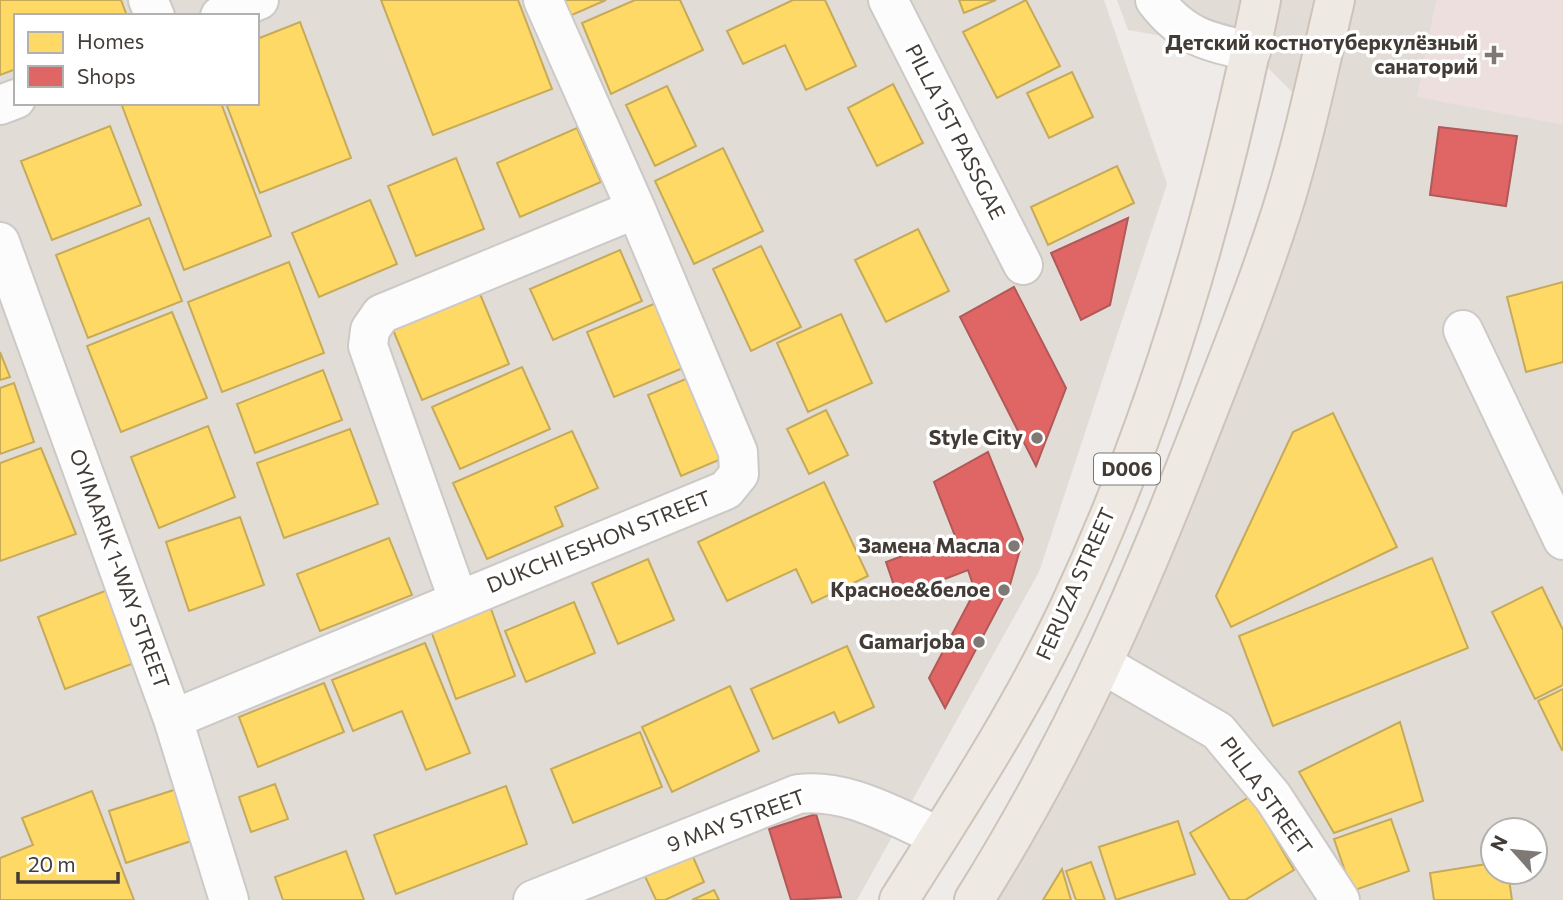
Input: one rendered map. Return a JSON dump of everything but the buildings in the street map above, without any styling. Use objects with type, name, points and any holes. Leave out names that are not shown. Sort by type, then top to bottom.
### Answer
[{"type":"main road","name":"FERUZA STREET","points":[[899,900],[1022,698],[1069,608],[1104,526],[1190,295],[1225,170],[1261,0]]},
{"type":"main road","name":"D006","points":[[974,900],[1058,758],[1104,664],[1162,528],[1281,214],[1335,0]]},
{"type":"street","points":[[225,14],[259,0]]},
{"type":"street","name":"DUKCHI ESHON STREET","points":[[173,719],[726,490],[738,474],[738,452],[636,209],[543,0]]},
{"type":"street","name":"PILLA 1ST PASSGAE","points":[[888,0],[1023,265]]},
{"type":"street","points":[[1155,0],[1182,28],[1204,41],[1251,51]]},
{"type":"street","points":[[458,599],[368,346],[370,330],[381,314],[636,209]]},
{"type":"street","name":"OYIMARIK 1-WAY STREET","points":[[0,242],[173,719],[229,900]]},
{"type":"street","points":[[1463,330],[1563,540]]},
{"type":"street","name":"PILLA STREET","points":[[1104,664],[1218,731],[1273,797],[1339,900]]},
{"type":"street","name":"9 MAY STREET","points":[[533,900],[798,794],[821,791],[846,796],[939,836]]},
{"type":"shaded area","points":[[0,0],[1104,0],[1167,184],[1039,572],[857,900],[0,900]]},
{"type":"shaded area","points":[[1117,0],[1563,0],[1563,900],[974,900],[1058,758],[1310,110],[1251,51],[1128,30]]},
{"type":"shaded area","name":"Детский костнотуберкулёзный санаторий","points":[[1436,0],[1563,0],[1563,125],[1417,97]]},
{"type":"place","name":"Детский костнотуберкулёзный санаторий","points":[[1494,55]]},
{"type":"place","name":"Style City","points":[[1037,438]]},
{"type":"place","name":"Замена Масла","points":[[1014,546]]},
{"type":"place","name":"Красное&белое","points":[[1004,590]]},
{"type":"place","name":"Gamarjoba","points":[[979,642]]}]
